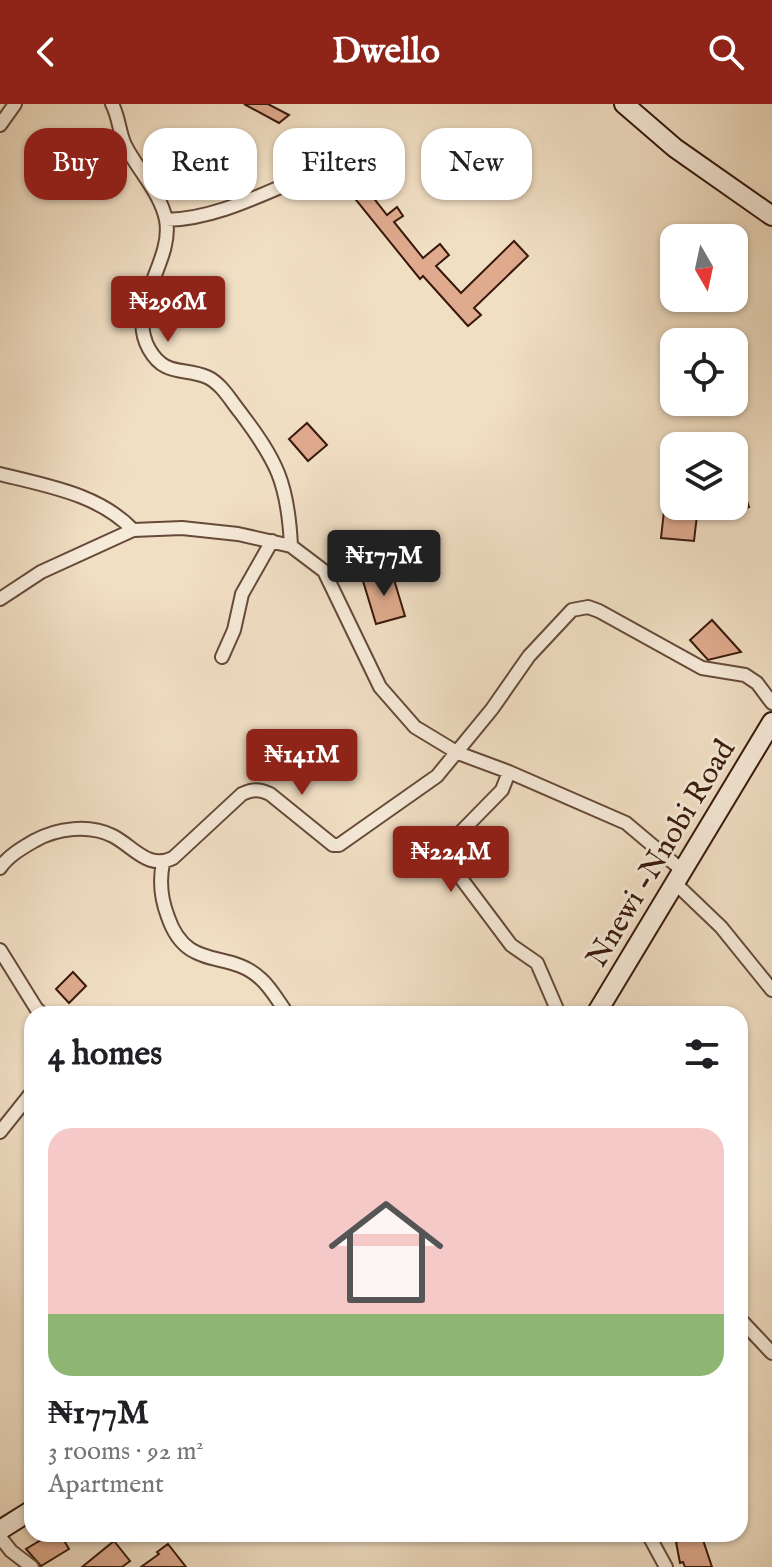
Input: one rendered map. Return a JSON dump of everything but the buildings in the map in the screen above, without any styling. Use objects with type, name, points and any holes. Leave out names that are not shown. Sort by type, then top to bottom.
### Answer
[{"type":"main road","points":[[624,104],[675,148],[772,216]]},
{"type":"main road","name":"Nnewi -Nnobi Road","points":[[601,1006],[772,722]]},
{"type":"main road","points":[[0,1530],[24,1515]]},
{"type":"street","points":[[0,125],[15,104]]},
{"type":"street","points":[[112,104],[123,141],[161,205],[166,220],[167,235],[145,303],[142,329],[148,348],[158,362],[174,372],[209,377],[225,392],[261,439],[280,472],[287,495],[291,546]]},
{"type":"street","points":[[166,220],[192,219],[213,213],[273,189]]},
{"type":"street","points":[[0,474],[56,488],[104,506],[133,530]]},
{"type":"street","points":[[0,599],[41,572],[133,530],[182,528],[238,534],[291,546],[324,571],[380,687],[415,727],[458,753],[626,823],[679,877],[772,990]]},
{"type":"street","points":[[222,657],[234,630],[242,594],[272,541]]},
{"type":"street","points":[[0,868],[22,848],[43,836],[64,830],[90,830],[111,835],[148,861],[163,863],[173,858],[242,794],[260,789],[333,845],[339,845],[437,776],[458,753],[529,656],[572,610],[588,607],[702,668],[745,675],[757,683],[772,703]]},
{"type":"street","points":[[509,772],[502,790],[452,841],[447,855],[451,865],[511,945],[537,963],[556,1006]]},
{"type":"street","points":[[163,863],[159,880],[164,909],[175,937],[194,952],[237,965],[260,978],[282,1006]]},
{"type":"street","points":[[0,950],[37,1006]]},
{"type":"street","points":[[0,1132],[24,1102]]},
{"type":"street","points":[[748,1328],[772,1353]]},
{"type":"street","points":[[0,1537],[11,1551],[32,1567]]},
{"type":"street","points":[[652,1542],[666,1567]]}]
